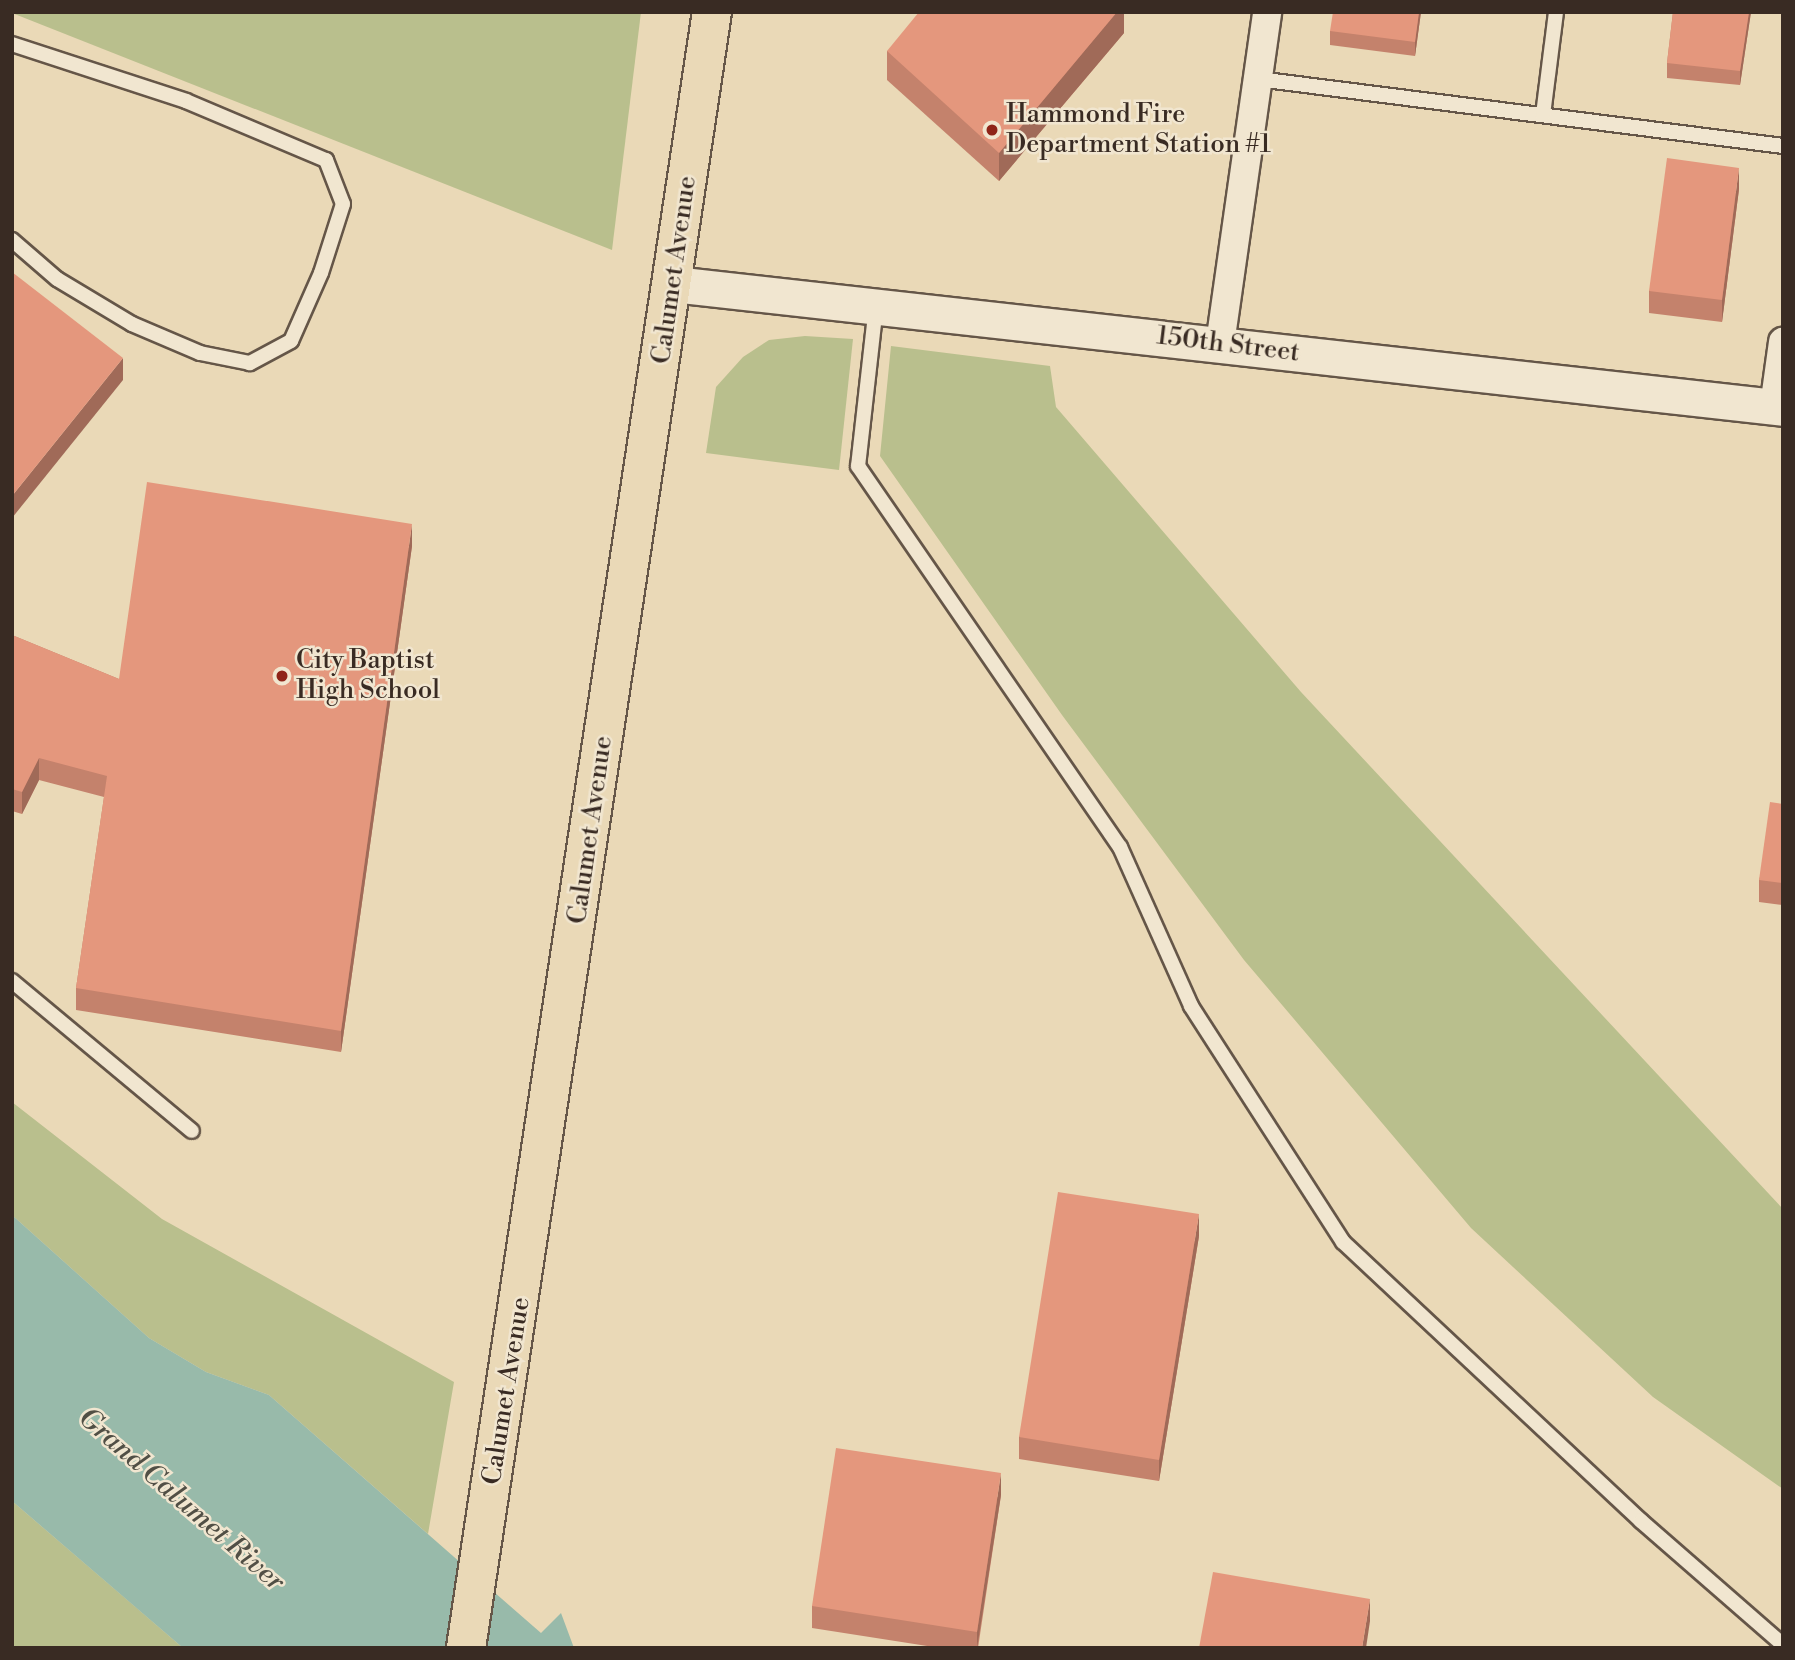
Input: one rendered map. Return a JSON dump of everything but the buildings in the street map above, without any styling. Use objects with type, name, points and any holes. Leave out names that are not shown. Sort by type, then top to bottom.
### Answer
[{"type":"main road","name":"Calumet Avenue","points":[[466,1648],[501,1437],[712,12]]},
{"type":"street","points":[[1220,344],[1268,12]]},
{"type":"street","name":"150th Street","points":[[673,284],[1778,408]]},
{"type":"street","points":[[1778,408],[1783,342]]},
{"type":"lane","points":[[1543,115],[1556,12]]},
{"type":"lane","points":[[12,44],[186,101],[326,160],[343,204],[321,273],[291,341],[250,363],[200,353],[132,324],[57,279],[12,240]]},
{"type":"lane","points":[[1258,79],[1783,146]]},
{"type":"lane","points":[[876,305],[858,466],[971,624],[1120,847],[1191,1006],[1343,1242],[1641,1521],[1783,1645]]},
{"type":"lane","points":[[12,981],[192,1131]]},
{"type":"green space","points":[[641,12],[612,250],[12,13]]},
{"type":"green space","points":[[805,336],[853,339],[839,470],[706,453],[716,387],[743,357],[769,340]]},
{"type":"green space","points":[[891,346],[1050,366],[1056,407],[1301,692],[1783,1209],[1783,1489],[1653,1397],[1471,1228],[1244,960],[1062,715],[880,456]]},
{"type":"green space","points":[[12,1102],[162,1219],[454,1382],[428,1534],[269,1395],[206,1372],[149,1338],[12,1215]]},
{"type":"green space","points":[[12,1501],[132,1604],[183,1648],[12,1648]]},
{"type":"water","name":"Grand Calumet River","points":[[12,1215],[149,1338],[206,1372],[269,1395],[541,1633],[561,1613],[574,1648],[183,1648],[12,1501]]},
{"type":"place","name":"Hammond Fire Department Station #1","points":[[992,130]]},
{"type":"place","name":"City Baptist High School","points":[[282,676]]}]
